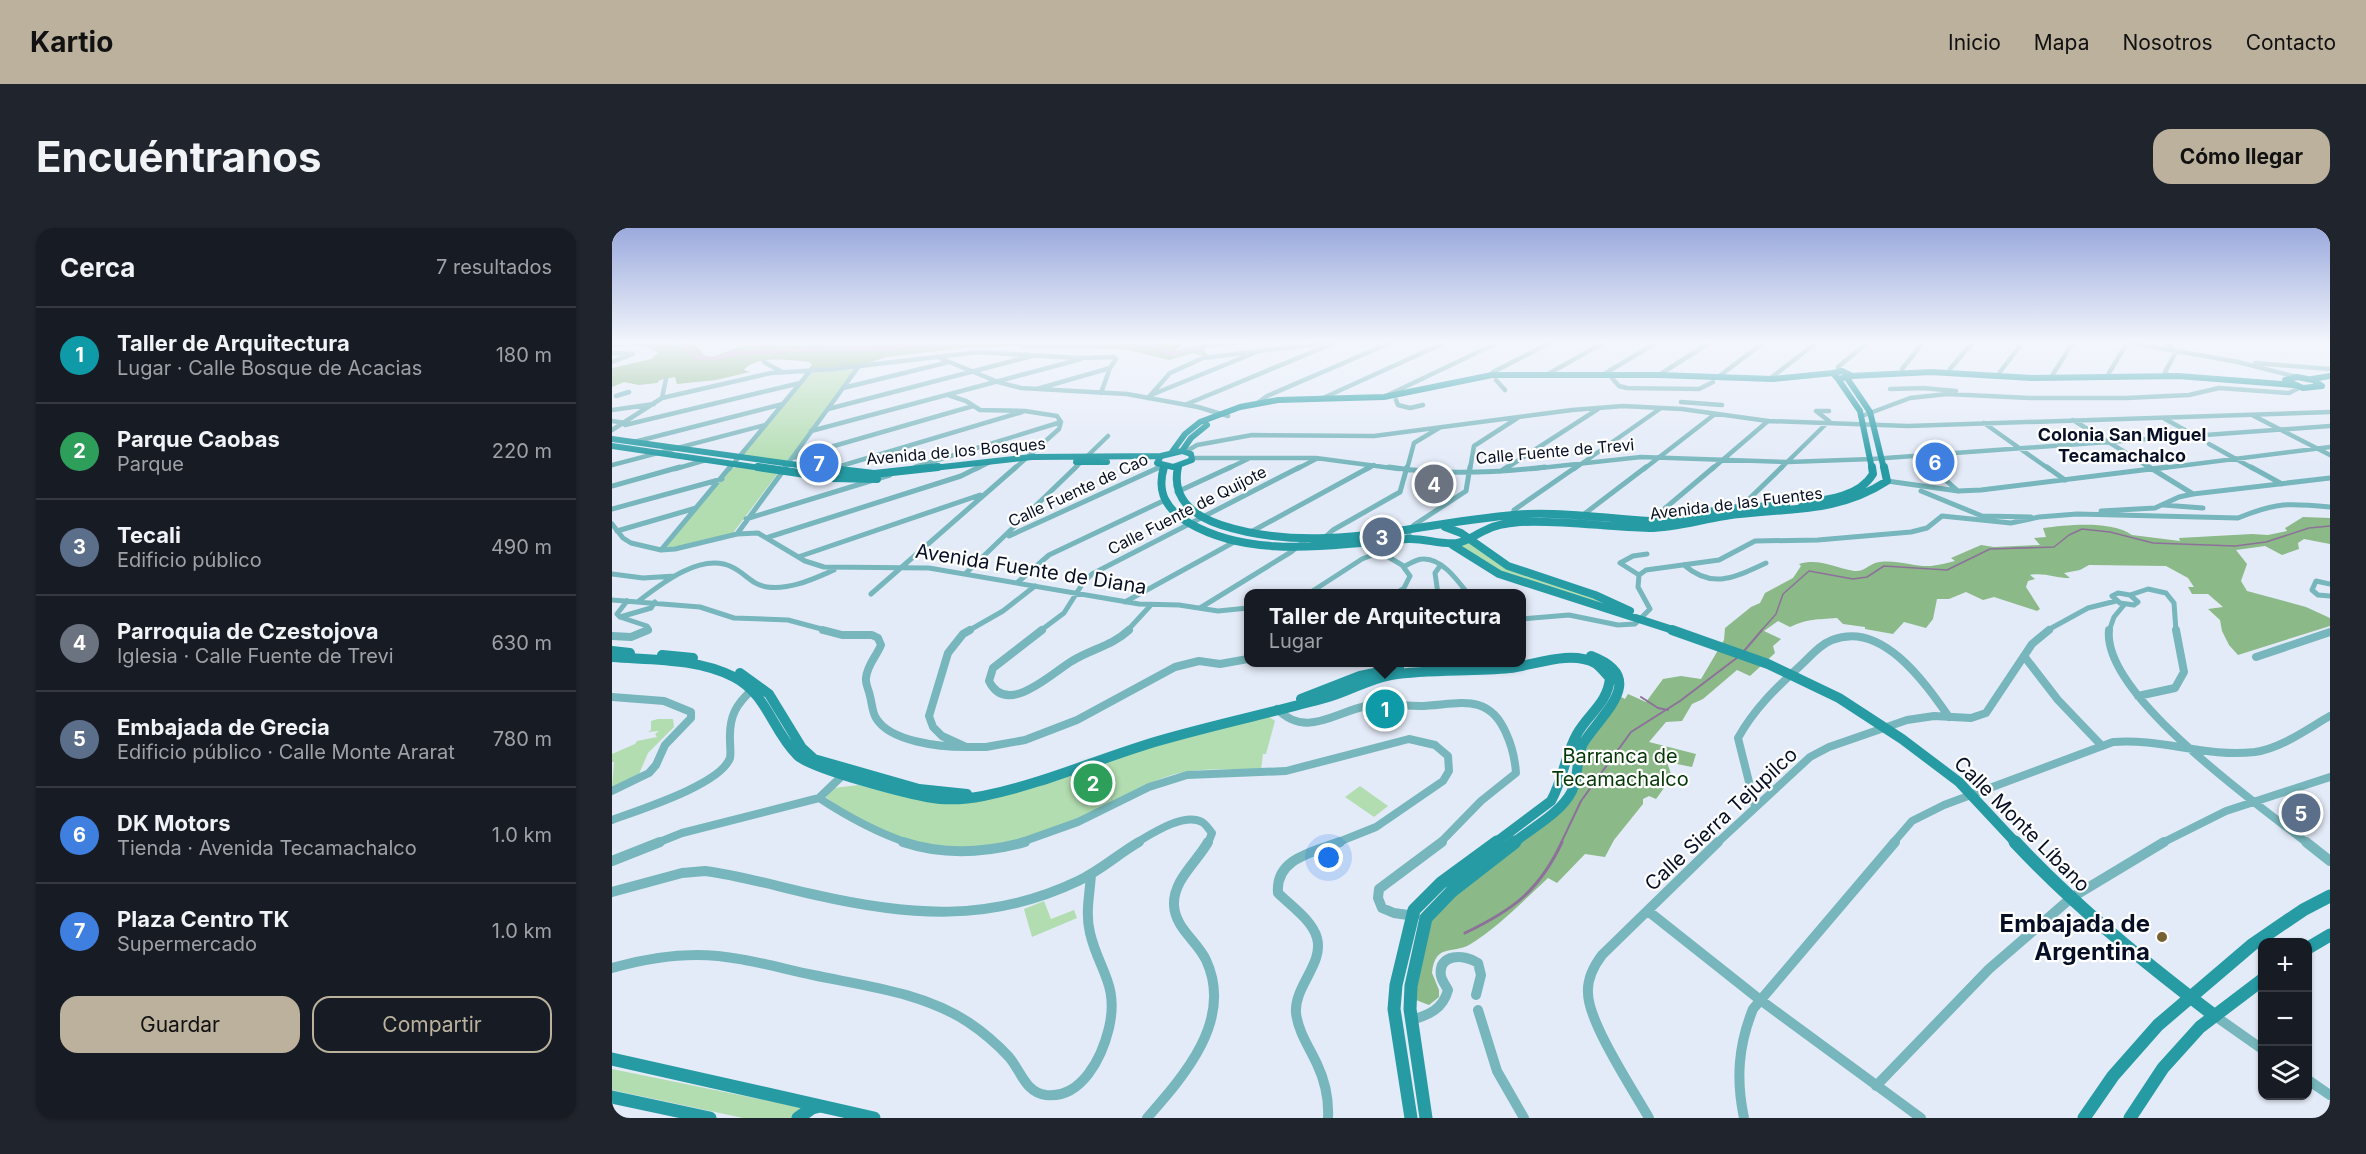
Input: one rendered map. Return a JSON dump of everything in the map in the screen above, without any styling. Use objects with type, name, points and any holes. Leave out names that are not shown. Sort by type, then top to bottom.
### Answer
[{"type":"main road","points":[[1390,399],[1462,385]]},
{"type":"main road","points":[[1184,451],[1201,429],[1224,414],[1281,404],[1390,399],[1462,385]]},
{"type":"main road","points":[[1844,385],[1857,404],[1863,419],[1873,474],[1887,480]]},
{"type":"main road","points":[[1854,385],[1874,423],[1887,480]]},
{"type":"main road","points":[[2289,385],[2330,387]]},
{"type":"main road","points":[[1163,501],[1161,462],[1191,428],[1259,402],[1323,399],[1370,400]]},
{"type":"main road","name":"Avenida de los Bosques","points":[[612,440],[720,455],[737,461]]},
{"type":"main road","name":"Avenida de los Bosques","points":[[612,446],[708,460],[874,474],[1089,455],[1161,462]]},
{"type":"main road","points":[[1161,462],[1178,466],[1187,464],[1193,458],[1184,451],[1172,452]]},
{"type":"main road","points":[[708,460],[720,455]]},
{"type":"main road","name":"Avenida de los Bosques","points":[[785,467],[833,478],[874,479],[979,468],[1022,460],[1161,462]]},
{"type":"main road","points":[[1177,492],[1175,481],[1178,466]]},
{"type":"main road","name":"Avenida de las Fuentes","points":[[1163,501],[1172,512],[1188,524],[1236,541],[1299,547],[1413,539],[1451,544],[1471,540],[1490,528],[1502,525],[1578,520],[1669,520],[1716,510],[1816,502],[1863,487],[1873,474]]},
{"type":"main road","name":"Avenida de las Fuentes","points":[[1177,492],[1186,506],[1201,517],[1247,534],[1324,538],[1513,515],[1666,528],[1725,516],[1824,507],[1854,500],[1873,491],[1887,480]]},
{"type":"main road","name":"Calle Monte Líbano","points":[[1439,525],[1456,530],[1508,566],[1595,595],[1631,611],[1639,618]]},
{"type":"main road","name":"Calle Monte Líbano","points":[[1451,544],[1499,573],[1639,618],[1768,664],[1830,693],[1885,727],[1972,795],[2101,926],[2215,1016]]},
{"type":"main road","points":[[612,651],[697,659],[735,671],[757,686],[799,758],[811,766],[846,772],[890,789],[954,801],[985,796],[1084,762],[1392,675],[1514,667]]},
{"type":"main road","points":[[1418,1112],[1411,986],[1426,918],[1452,891],[1561,806],[1572,791],[1583,743],[1618,696],[1621,687],[1620,678],[1614,669],[1587,654],[1526,661]]},
{"type":"main road","points":[[1418,1112],[1394,1009],[1396,985],[1414,910],[1441,883],[1551,801],[1560,788],[1574,739],[1611,687],[1610,678],[1595,663],[1585,659],[1560,656],[1526,664]]},
{"type":"main road","points":[[612,657],[701,666],[757,686]]},
{"type":"main road","points":[[1277,709],[1360,676],[1386,670],[1436,667]]},
{"type":"main road","points":[[1565,770],[1578,772]]},
{"type":"main road","points":[[2084,1118],[2134,1050],[2189,997],[2271,931],[2330,896]]},
{"type":"main road","points":[[2312,945],[2330,935]]},
{"type":"main road","points":[[2130,1118],[2143,1096],[2174,1055],[2200,1027],[2258,983]]},
{"type":"main road","points":[[612,1059],[829,1111]]},
{"type":"main road","points":[[612,1097],[677,1115],[707,1118]]},
{"type":"main road","points":[[798,1118],[813,1108],[874,1118]]},
{"type":"street","points":[[662,398],[665,385]]},
{"type":"street","points":[[612,430],[662,398],[724,385]]},
{"type":"street","points":[[619,426],[794,385]]},
{"type":"street","points":[[661,550],[799,385]]},
{"type":"street","points":[[737,534],[846,385]]},
{"type":"street","points":[[843,388],[857,385]]},
{"type":"street","points":[[828,409],[925,385]]},
{"type":"street","points":[[811,431],[988,385]]},
{"type":"street","points":[[1009,385],[1033,390],[1150,396],[1224,414]]},
{"type":"street","points":[[1033,390],[1052,385]]},
{"type":"street","points":[[1101,393],[1104,385]]},
{"type":"street","points":[[1150,396],[1160,385]]},
{"type":"street","points":[[1150,396],[1178,385]]},
{"type":"street","points":[[1186,405],[1235,385]]},
{"type":"street","points":[[1259,402],[1294,385]]},
{"type":"street","points":[[1323,399],[1354,385]]},
{"type":"street","points":[[1418,385],[1390,399],[1404,407],[1413,408],[1423,405]]},
{"type":"street","points":[[1500,385],[1505,390]]},
{"type":"street","points":[[1617,385],[1628,388],[1699,390],[1708,385]]},
{"type":"street","points":[[1890,389],[1938,388],[1965,393],[2030,398],[2126,398],[2189,395],[2219,388],[2289,393],[2301,387]]},
{"type":"street","points":[[613,396],[629,392]]},
{"type":"street","points":[[1863,419],[1870,412],[1910,398],[1965,393]]},
{"type":"street","points":[[948,395],[984,410],[1025,411],[1057,416],[1062,422]]},
{"type":"street","points":[[1681,402],[1722,405]]},
{"type":"street","points":[[1692,403],[1692,410]]},
{"type":"street","points":[[612,410],[654,404]]},
{"type":"street","points":[[632,442],[783,404]]},
{"type":"street","points":[[792,458],[973,406]]},
{"type":"street","points":[[1499,472],[1599,408]]},
{"type":"street","points":[[1184,451],[1197,445],[1252,435],[1374,436],[1519,416],[1599,408],[1692,410],[1768,421],[1863,419],[1874,423],[1908,426],[2330,412]]},
{"type":"street","points":[[1513,515],[1514,510],[1661,408]]},
{"type":"street","points":[[829,470],[1025,411]]},
{"type":"street","points":[[1828,421],[1816,411],[1829,411]]},
{"type":"street","points":[[1578,520],[1715,414]]},
{"type":"street","points":[[2251,415],[2330,455]]},
{"type":"street","points":[[1413,539],[1408,534],[1410,529],[1464,494],[1474,446],[1519,416]]},
{"type":"street","points":[[2163,417],[2195,436]]},
{"type":"street","points":[[2073,420],[2193,494]]},
{"type":"street","points":[[612,421],[625,423]]},
{"type":"street","points":[[1650,521],[1768,421]]},
{"type":"street","points":[[1744,507],[1828,421]]},
{"type":"street","points":[[871,594],[1059,429],[1062,422]]},
{"type":"street","points":[[746,519],[1062,422]]},
{"type":"street","points":[[1984,423],[2065,480]]},
{"type":"street","points":[[612,465],[765,425]]},
{"type":"street","points":[[1324,538],[1333,530],[1400,492],[1414,443],[1442,426]]},
{"type":"street","name":"Calle Fuente de Trevi","points":[[1193,458],[1316,458],[1408,470],[1499,472],[1583,462],[1659,457],[1788,462],[1872,459],[2330,426]]},
{"type":"street","points":[[966,573],[1108,436]]},
{"type":"street","points":[[2209,444],[2282,484]]},
{"type":"street","points":[[1887,480],[1958,491],[2330,447]]},
{"type":"street","points":[[1177,492],[1250,458]]},
{"type":"street","name":"Calle Fuente de Quijote","points":[[1150,606],[1122,636],[1069,662],[1047,682],[1035,688],[1010,693],[993,688],[989,683],[989,675],[993,668],[1071,606],[1083,580],[1316,458]]},
{"type":"street","points":[[612,486],[708,460]]},
{"type":"street","points":[[769,537],[962,476],[990,462]]},
{"type":"street","name":"Calle Fuente de Cao","points":[[1004,538],[1161,462]]},
{"type":"street","points":[[1247,534],[1374,465]]},
{"type":"street","points":[[1941,476],[1958,491]]},
{"type":"street","points":[[612,508],[722,478]]},
{"type":"street","points":[[2163,505],[2179,497],[2193,494],[2330,478]]},
{"type":"street","points":[[1887,480],[1937,496],[1982,516],[2039,517],[2163,505],[2203,508]]},
{"type":"street","points":[[798,557],[984,494]]},
{"type":"street","points":[[1018,582],[1048,555],[1163,501]]},
{"type":"street","points":[[2077,514],[2231,518],[2285,503],[2330,507]]},
{"type":"street","points":[[617,531],[696,508]]},
{"type":"street","points":[[1639,575],[1654,567],[1719,560],[1755,541],[1818,540],[1911,532],[1927,528],[1942,516],[2011,523],[2039,517]]},
{"type":"street","name":"Avenida Fuente de Diana","points":[[612,524],[631,543],[661,550],[675,549],[737,534],[758,533],[769,537],[814,565],[837,569],[903,566],[966,573],[1150,606],[1218,611],[1244,608]]},
{"type":"street","points":[[1200,608],[1299,547],[1308,538]]},
{"type":"street","points":[[1125,602],[1236,541]]},
{"type":"street","points":[[1379,542],[1380,552]]},
{"type":"street","points":[[1316,589],[1362,558],[1380,552],[1392,556],[1409,572],[1410,579],[1402,589]]},
{"type":"street","points":[[1639,575],[1620,563],[1633,556],[1647,554]]},
{"type":"street","points":[[1405,566],[1425,558],[1435,561],[1458,578],[1465,589]]},
{"type":"street","points":[[1684,565],[1698,577],[1708,580],[1746,572],[1766,563]]},
{"type":"street","points":[[640,600],[653,589],[678,575],[706,565],[726,564],[757,585],[770,588],[796,584],[837,569]]},
{"type":"street","points":[[1438,589],[1436,573],[1440,566]]},
{"type":"street","points":[[612,574],[643,578],[678,575]]},
{"type":"street","points":[[1526,619],[1574,615],[1614,626],[1635,624],[1641,621],[1650,609],[1638,587],[1639,575]]},
{"type":"street","points":[[643,578],[651,583],[653,589]]},
{"type":"street","points":[[1703,588],[1708,580]]},
{"type":"street","points":[[2330,584],[2316,581],[2312,590],[2318,595],[2330,596]]},
{"type":"street","points":[[966,747],[942,736],[933,727],[929,716],[948,653],[963,634],[1003,611],[1035,586]]},
{"type":"street","points":[[2130,595],[2148,588],[2163,592],[2172,599],[2175,607],[2178,647],[2184,672],[2175,688],[2138,696]]},
{"type":"street","points":[[2102,746],[2063,706],[2024,656],[2038,638],[2054,626],[2088,608],[2120,603],[2137,604],[2137,600],[2130,595],[2113,594],[2112,597],[2120,603]]},
{"type":"street","points":[[612,600],[640,600],[700,607],[734,618],[798,622],[842,635],[872,635],[878,638],[881,645],[869,664],[865,681],[872,698],[875,717],[881,724],[902,736],[950,749],[1005,745],[1050,731],[1077,720],[1186,663],[1233,663],[1244,660]]},
{"type":"street","points":[[612,636],[638,636],[649,629],[647,626],[617,614],[627,601]]},
{"type":"street","points":[[620,617],[651,608],[655,602]]},
{"type":"street","points":[[2120,603],[2109,627],[2109,644],[2119,670],[2138,696],[2191,748],[2330,861]]},
{"type":"street","points":[[2256,657],[2330,632]]},
{"type":"street","points":[[1755,806],[1738,738],[1750,717],[1790,674],[1832,640],[1849,637],[1869,640],[1890,648],[1907,661],[1949,717]]},
{"type":"street","name":"Calle Sierra Tejupilco","points":[[1649,1118],[1592,1016],[1586,990],[1594,966],[1616,940],[1755,806],[1818,752],[1907,720],[1971,718],[1986,713],[2024,656]]},
{"type":"street","points":[[612,820],[693,788],[719,773],[730,756],[729,719],[731,712],[738,701],[757,686]]},
{"type":"street","points":[[612,697],[649,700],[679,706],[691,712],[692,718],[665,746],[656,765],[649,773],[612,791]]},
{"type":"street","points":[[1277,709],[1293,721],[1314,723],[1329,720],[1366,706],[1470,703],[1482,705],[1499,716],[1516,764],[1516,773],[1481,801],[1445,839],[1378,889],[1378,902],[1388,914],[1426,918]]},
{"type":"street","points":[[1744,1118],[1737,1076],[1738,1058],[1745,1030],[1759,999],[1902,831],[1928,812],[2102,746],[2126,740],[2224,753],[2256,752],[2281,744],[2330,716]]},
{"type":"street","points":[[819,798],[863,826],[903,842],[949,852],[983,851],[1013,846],[1052,833],[1156,784],[1186,775],[1212,772],[1283,772],[1402,740],[1421,740],[1437,746],[1449,760],[1449,768],[1443,781],[1376,827],[1292,861],[1282,870],[1277,881],[1278,893],[1313,929],[1319,942],[1315,960],[1299,988],[1296,1012],[1300,1030],[1325,1086],[1328,1118]]},
{"type":"street","points":[[612,861],[692,830],[819,798],[846,772]]},
{"type":"street","points":[[1876,1086],[1989,969],[2071,898],[2167,840],[2226,811],[2330,777]]},
{"type":"street","points":[[612,892],[682,873],[705,871],[897,910],[974,913],[1007,907],[1091,874],[1155,831],[1187,819],[1199,820],[1208,824],[1212,833],[1206,848],[1180,881],[1175,893],[1174,908],[1180,924],[1209,968],[1213,986],[1211,1018],[1202,1045],[1186,1073],[1146,1118]]},
{"type":"street","points":[[612,968],[645,958],[674,954],[703,954],[731,957],[919,998],[967,1020],[1010,1059],[1031,1089],[1040,1094],[1056,1095],[1070,1091],[1088,1074],[1100,1054],[1112,1017],[1110,984],[1093,945],[1088,927],[1091,874]]},
{"type":"street","points":[[1648,911],[1759,999],[1921,1118]]},
{"type":"street","points":[[1412,1020],[1432,1014],[1444,1002],[1448,990],[1442,978],[1441,969],[1445,962],[1453,957],[1467,956],[1478,963],[1481,975],[1476,995]]},
{"type":"street","points":[[1478,1010],[1497,1071],[1524,1118]]},
{"type":"street","name":"Calle Monte Líbano","points":[[2215,1016],[2258,1046]]},
{"type":"street","points":[[2312,1083],[2330,1095]]},
{"type":"green space","points":[[799,385],[845,385],[786,464],[739,457]]},
{"type":"green space","points":[[736,467],[778,473],[733,533],[677,547],[666,547],[731,469]]},
{"type":"green space","name":"Barranca de Tecamachalco","points":[[2303,517],[2330,518],[2330,544],[2304,539],[2298,543],[2299,549],[2282,555],[2265,546],[2236,550],[2247,564],[2241,581],[2247,591],[2306,607],[2330,618],[2330,626],[2238,655],[2229,645],[2222,631],[2220,620],[2208,609],[2223,607],[2208,594],[2192,594],[2188,587],[2194,587],[2188,578],[2166,566],[2089,565],[2080,570],[2064,573],[2070,578],[2030,575],[2035,579],[2028,581],[2026,587],[2040,609],[2037,611],[1994,597],[1983,600],[1966,592],[1949,599],[1937,599],[1933,619],[1926,628],[1904,622],[1893,634],[1843,624],[1837,618],[1808,621],[1790,627],[1778,621],[1764,631],[1781,639],[1773,646],[1775,653],[1750,676],[1737,670],[1703,699],[1692,704],[1682,721],[1666,722],[1649,742],[1696,754],[1692,767],[1667,762],[1672,777],[1656,799],[1649,796],[1643,799],[1643,804],[1614,840],[1605,857],[1585,854],[1557,883],[1548,878],[1510,914],[1469,945],[1441,953],[1437,957],[1432,973],[1439,990],[1439,997],[1429,1005],[1416,1000],[1415,975],[1428,918],[1563,807],[1582,753],[1621,697],[1625,699],[1628,694],[1646,702],[1663,679],[1681,676],[1701,679],[1724,640],[1725,628],[1751,607],[1760,603],[1765,593],[1793,578],[1801,566],[1799,564],[1814,562],[1857,571],[1882,562],[1934,566],[1955,561],[1951,558],[1981,545],[1994,547],[2040,545],[2034,538],[2046,537],[2043,528],[2076,525],[2101,525],[2123,530],[2132,535],[2180,541],[2179,538],[2268,535],[2287,531],[2285,528]]},
{"type":"green space","points":[[1470,541],[1499,562],[1628,612],[1500,572],[1458,547]]},
{"type":"green space","points":[[1268,716],[1275,721],[1266,754],[1263,754],[1261,770],[1207,770],[1175,774],[1149,783],[1056,828],[997,846],[952,848],[906,839],[863,822],[826,797],[834,788],[858,785],[944,803]]},
{"type":"green space","points":[[673,719],[674,727],[648,753],[639,774],[612,789],[614,762],[612,762],[612,754],[637,741],[657,737],[655,734],[659,731],[648,732],[651,730],[651,721]]},
{"type":"green space","points":[[1360,786],[1388,806],[1374,817],[1345,797]]},
{"type":"green space","points":[[1044,901],[1051,919],[1074,910],[1077,918],[1032,937],[1024,909]]},
{"type":"green space","points":[[612,1069],[804,1108],[794,1118],[743,1118],[612,1090]]},
{"type":"waterway","points":[[1761,631],[1776,614],[1783,594],[1809,571],[1853,579],[1867,577],[1884,566],[1947,570],[1990,549],[2054,547],[2069,535],[2082,529],[2110,532],[2153,543],[2235,546],[2266,542],[2309,528],[2330,526]]},
{"type":"waterway","points":[[1744,651],[1762,630]]},
{"type":"waterway","points":[[1666,710],[1738,657]]},
{"type":"waterway","points":[[1641,697],[1658,708],[1666,710]]},
{"type":"waterway","points":[[1561,843],[1581,801],[1631,732],[1666,710]]},
{"type":"waterway","points":[[1465,933],[1497,916],[1523,897],[1544,874],[1562,842]]},
{"type":"place","name":"DK Motors","points":[[1935,462]]},
{"type":"place","name":"Plaza Centro TK","points":[[819,463]]},
{"type":"place","name":"Parroquia de Czestojova","points":[[1434,484]]},
{"type":"place","name":"Tecali","points":[[1382,537]]},
{"type":"place","name":"Taller de Arquitectura","points":[[1385,709]]},
{"type":"place","name":"Parque Caobas","points":[[1093,783]]},
{"type":"place","name":"Embajada de Grecia","points":[[2301,813]]},
{"type":"place","name":"Embajada de Argentina","points":[[2162,937]]},
{"type":"district","name":"Colonia San Miguel Tecamachalco","points":[[2122,444]]}]
